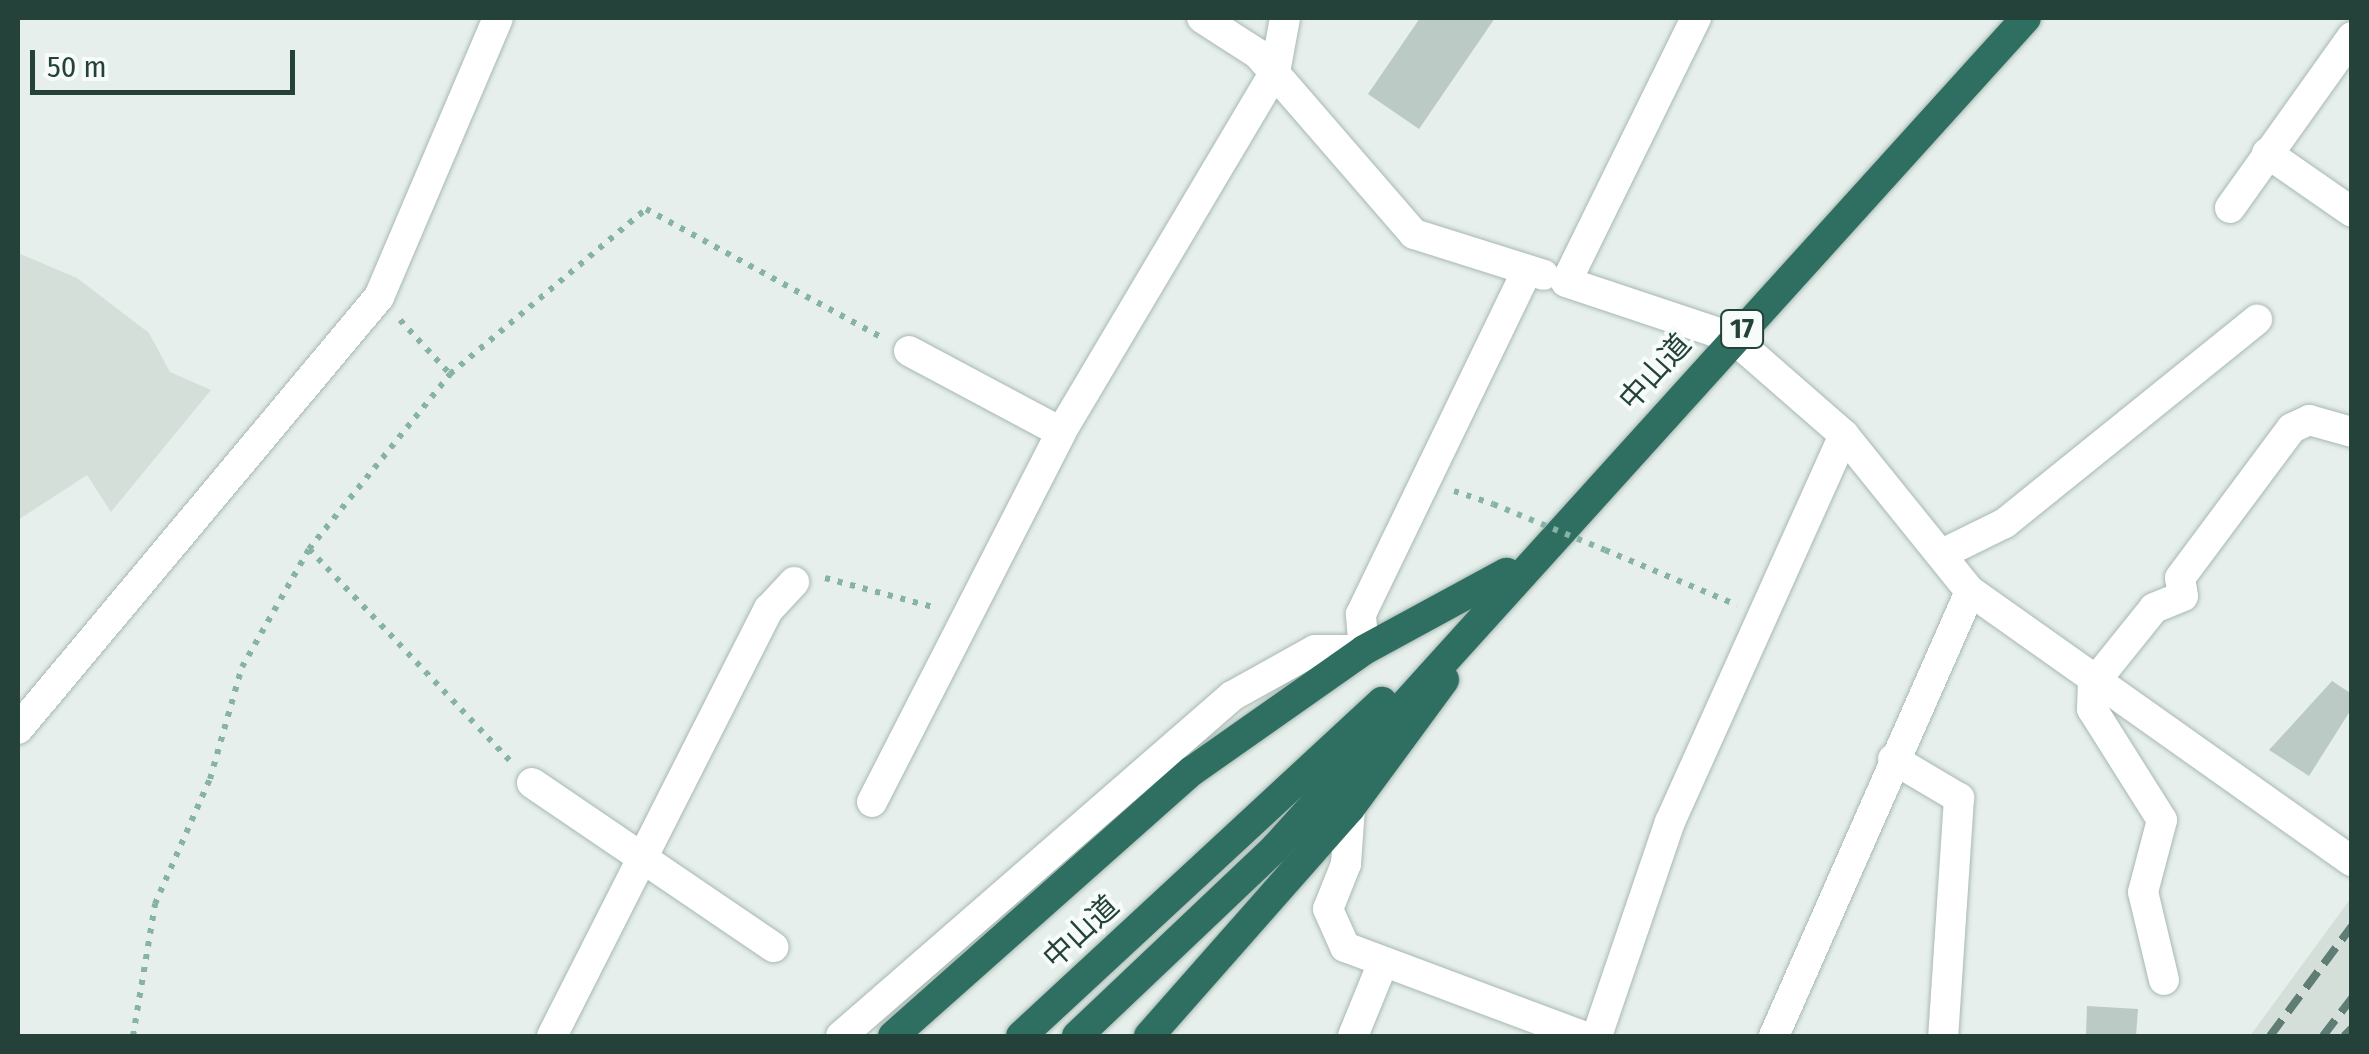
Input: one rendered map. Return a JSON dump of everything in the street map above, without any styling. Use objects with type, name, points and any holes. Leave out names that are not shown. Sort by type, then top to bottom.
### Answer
[{"type":"highway","name":"中山道","points":[[1022,1036],[1456,638],[1535,557],[2026,18]]},
{"type":"highway","points":[[894,1036],[1192,771],[1364,650],[1535,557]]},
{"type":"highway","name":"17","points":[[1149,1036],[1350,808],[1535,557]]},
{"type":"highway","name":"中山道","points":[[1077,1036],[1275,848],[1456,638]]},
{"type":"street","points":[[18,729],[379,298],[498,18]]},
{"type":"street","points":[[1202,18],[1275,72],[1414,234],[1733,338],[1844,436],[1944,553],[1970,592],[2093,684],[2352,861]]},
{"type":"street","points":[[872,802],[970,619],[1062,432],[1275,72],[1285,18]]},
{"type":"street","points":[[1566,282],[1696,18]]},
{"type":"street","points":[[2230,208],[2352,37]]},
{"type":"street","points":[[2267,154],[2352,212]]},
{"type":"street","points":[[841,1036],[1232,696],[1315,650],[1364,650],[1361,614],[1527,271]]},
{"type":"street","points":[[1944,553],[2005,523],[2257,320]]},
{"type":"street","points":[[909,351],[1062,432]]},
{"type":"street","points":[[2164,980],[2143,892],[2162,820],[2092,709],[2093,684],[2154,608],[2183,596],[2180,578],[2292,428],[2310,420],[2352,432]]},
{"type":"street","points":[[1597,1036],[1670,822],[1766,618],[1844,436]]},
{"type":"street","points":[[552,1036],[769,609],[794,582]]},
{"type":"street","points":[[1774,1036],[1970,592]]},
{"type":"street","points":[[1893,759],[1959,798],[1942,1036]]},
{"type":"street","points":[[532,783],[772,946]]},
{"type":"street","points":[[1350,808],[1332,927],[1345,947],[1382,965],[1583,1036]]},
{"type":"street","points":[[1353,1036],[1382,965]]},
{"type":"path","points":[[133,1036],[155,904],[210,779],[242,667],[309,550],[450,374],[646,209],[909,351]]},
{"type":"path","points":[[379,298],[450,374]]},
{"type":"path","points":[[1493,504],[1766,618]]},
{"type":"path","points":[[309,550],[532,783]]},
{"type":"path","points":[[794,582],[842,576],[970,619]]},
{"type":"shaded area","points":[[18,253],[77,278],[149,333],[170,372],[211,390],[111,512],[87,475],[18,520]]},
{"type":"shaded area","points":[[2351,898],[2351,1036],[2250,1036]]},
{"type":"building","points":[[1420,18],[1495,18],[1419,129],[1368,94]]},
{"type":"building","points":[[2332,681],[2352,694],[2352,708],[2309,776],[2269,750]]},
{"type":"building","points":[[2087,1006],[2138,1009],[2136,1036],[2086,1036]]},
{"type":"railway","points":[[2270,1036],[2352,926]]},
{"type":"railway","points":[[2323,1036],[2352,998]]},
{"type":"railway","points":[[2344,1036],[2352,1028]]}]
